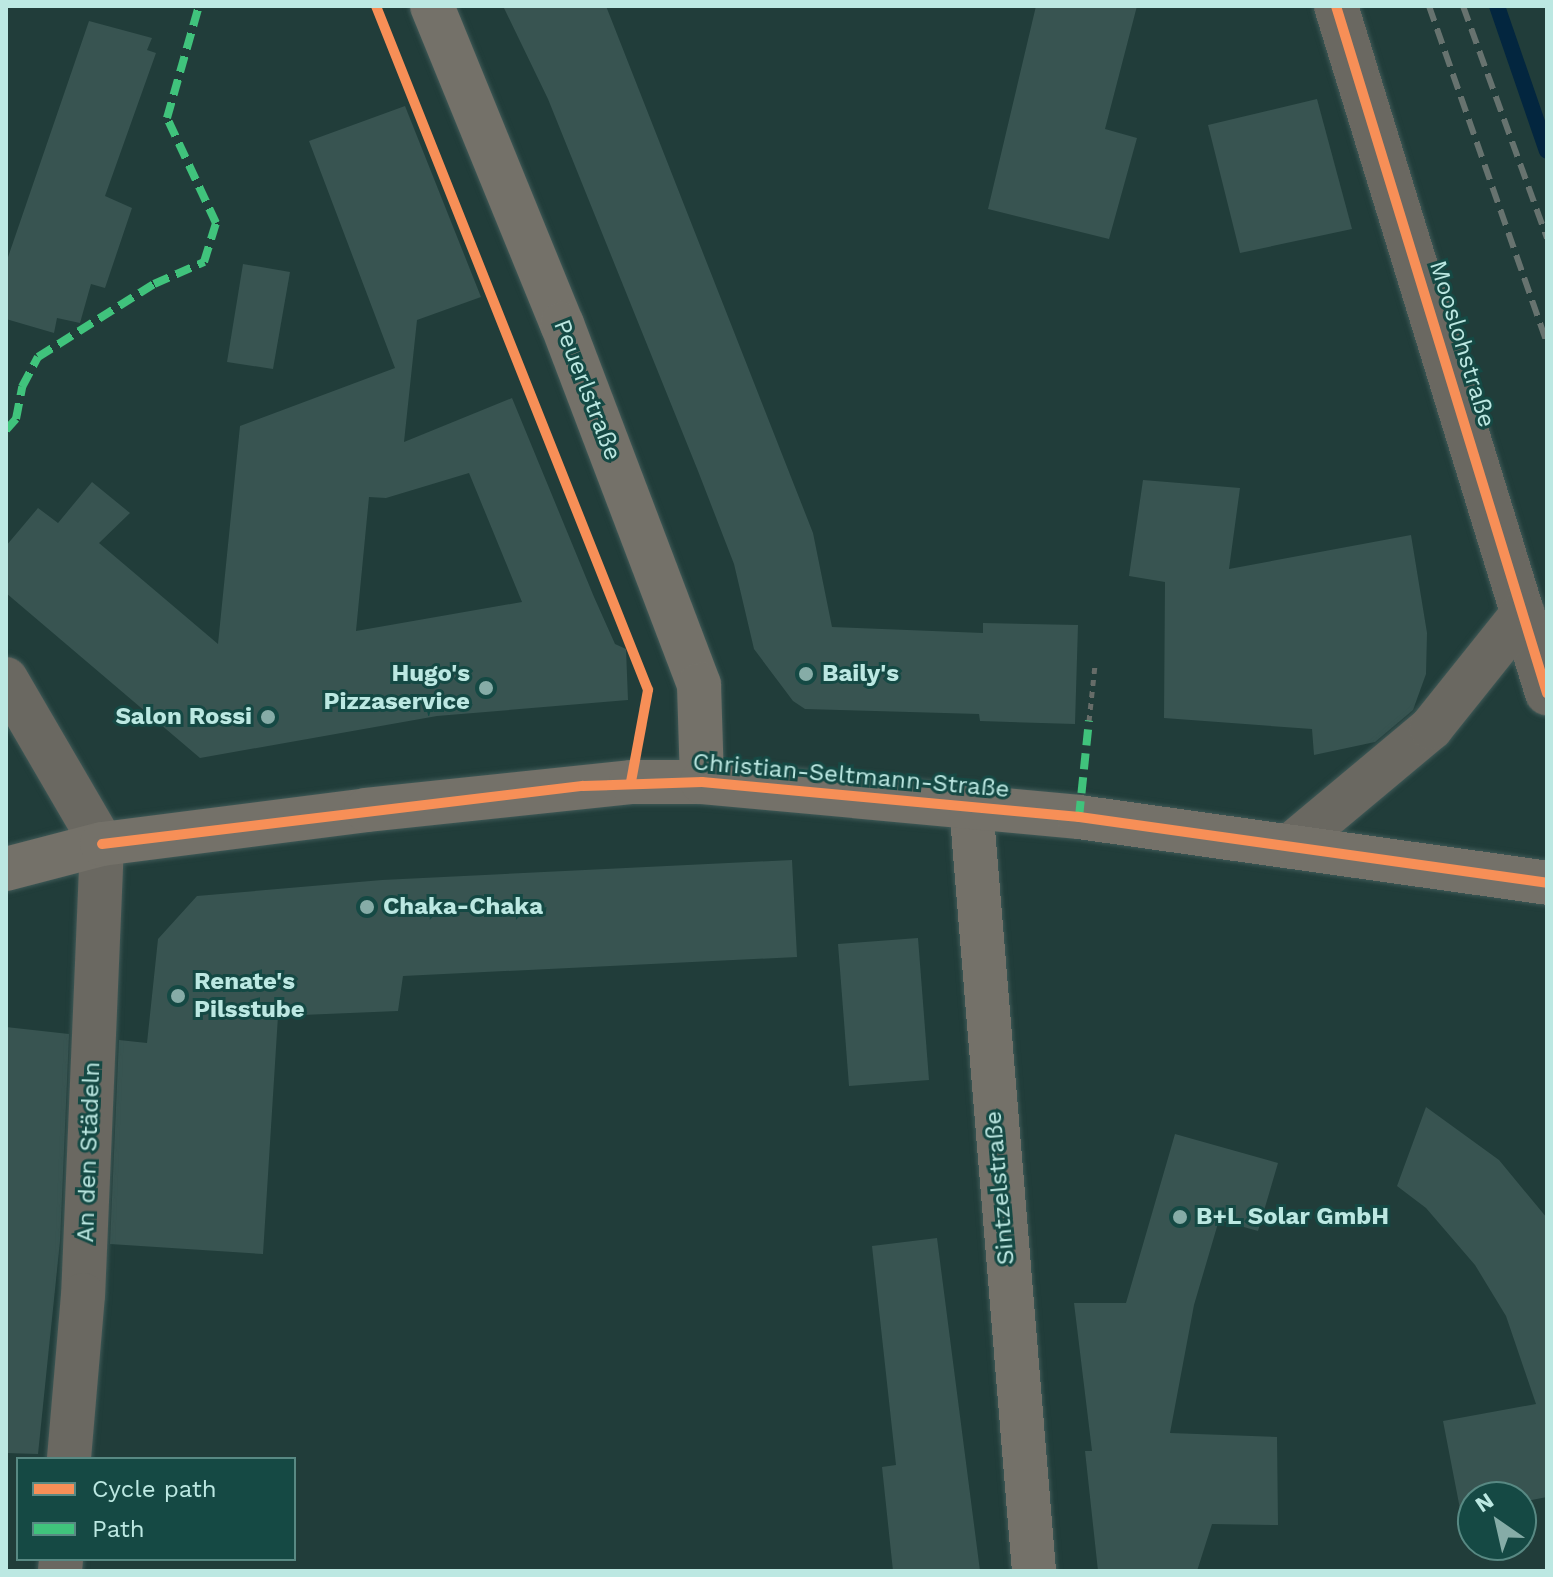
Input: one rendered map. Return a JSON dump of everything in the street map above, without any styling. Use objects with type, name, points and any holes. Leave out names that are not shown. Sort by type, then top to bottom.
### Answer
[{"type":"street","name":"Peuerlstraße","points":[[432,6],[562,324],[699,685],[702,782]]},
{"type":"street","name":"Mooslohstraße","points":[[1336,6],[1547,693]]},
{"type":"street","points":[[1290,846],[1431,728],[1523,613]]},
{"type":"street","points":[[6,679],[102,844]]},
{"type":"street","name":"Christian-Seltmann-Straße","points":[[6,869],[102,844],[583,786],[702,782],[971,805],[1547,883]]},
{"type":"street","name":"Sintzelstraße","points":[[971,805],[1034,1571]]},
{"type":"street","name":"An den Städeln","points":[[69,1457],[83,1295],[102,844]]},
{"type":"path","points":[[1089,721],[1095,665]]},
{"type":"building","points":[[503,6],[606,6],[813,533],[832,627],[983,633],[983,623],[1078,625],[1075,724],[980,721],[979,714],[805,709],[793,701],[754,649],[734,564],[698,471],[548,99]]},
{"type":"building","points":[[1036,6],[1137,6],[1105,129],[1137,138],[1109,239],[988,209]]},
{"type":"building","points":[[89,21],[152,38],[147,50],[156,53],[105,196],[132,208],[105,288],[91,284],[80,323],[57,318],[54,333],[6,319],[6,263]]},
{"type":"building","points":[[1317,99],[1352,229],[1240,253],[1208,125]]},
{"type":"building","points":[[405,106],[481,297],[417,320],[404,442],[512,398],[615,644],[626,649],[628,700],[437,716],[200,758],[6,593],[6,546],[38,508],[58,523],[92,482],[130,513],[99,543],[218,644],[240,426],[395,368],[309,141]],"holes":[[[469,473],[522,602],[356,631],[369,497],[386,498]]]},
{"type":"building","points":[[243,264],[290,272],[273,369],[227,362]]},
{"type":"building","points":[[1143,480],[1240,488],[1229,569],[1411,535],[1427,633],[1426,674],[1413,710],[1375,742],[1314,755],[1312,729],[1164,718],[1165,582],[1129,576]]},
{"type":"building","points":[[792,860],[797,957],[403,976],[398,1011],[278,1016],[263,1254],[110,1244],[119,1040],[147,1043],[158,939],[197,896],[382,880]]},
{"type":"building","points":[[918,938],[929,1080],[849,1086],[838,944]]},
{"type":"building","points":[[6,1027],[69,1034],[60,1241],[38,1454],[6,1453]]},
{"type":"building","points":[[1426,1107],[1499,1160],[1547,1218],[1547,1497],[1537,1499],[1537,1481],[1457,1481],[1457,1493],[1443,1421],[1536,1404],[1506,1316],[1475,1265],[1426,1208],[1397,1186]]},
{"type":"building","points":[[1175,1134],[1278,1163],[1258,1231],[1219,1220],[1194,1305],[1170,1433],[1277,1437],[1278,1525],[1212,1524],[1197,1571],[1098,1571],[1085,1451],[1092,1451],[1074,1303],[1126,1303]]},
{"type":"building","points":[[937,1238],[980,1571],[893,1571],[882,1467],[896,1465],[872,1246]]},
{"type":"waterway","points":[[1497,6],[1547,151]]},
{"type":"railway","points":[[1429,6],[1547,343]]},
{"type":"railway","points":[[1463,6],[1547,238]]},
{"type":"marked path","points":[[6,430],[16,419],[22,387],[38,357],[154,284],[204,262],[216,223],[167,118],[199,6]]},
{"type":"marked path","points":[[1079,817],[1089,721]]},
{"type":"cycle path","points":[[376,6],[648,690],[631,782]]},
{"type":"cycle path","points":[[1336,6],[1547,693]]},
{"type":"cycle path","points":[[102,844],[583,786],[702,782],[1079,817],[1547,883]]},
{"type":"place","name":"Baily's","points":[[806,674]]},
{"type":"place","name":"Hugo's Pizzaservice","points":[[486,688]]},
{"type":"place","name":"Salon Rossi","points":[[268,717]]},
{"type":"place","name":"Chaka-Chaka","points":[[367,907]]},
{"type":"place","name":"Renate's Pilsstube","points":[[178,996]]},
{"type":"place","name":"B+L Solar GmbH","points":[[1180,1217]]}]
